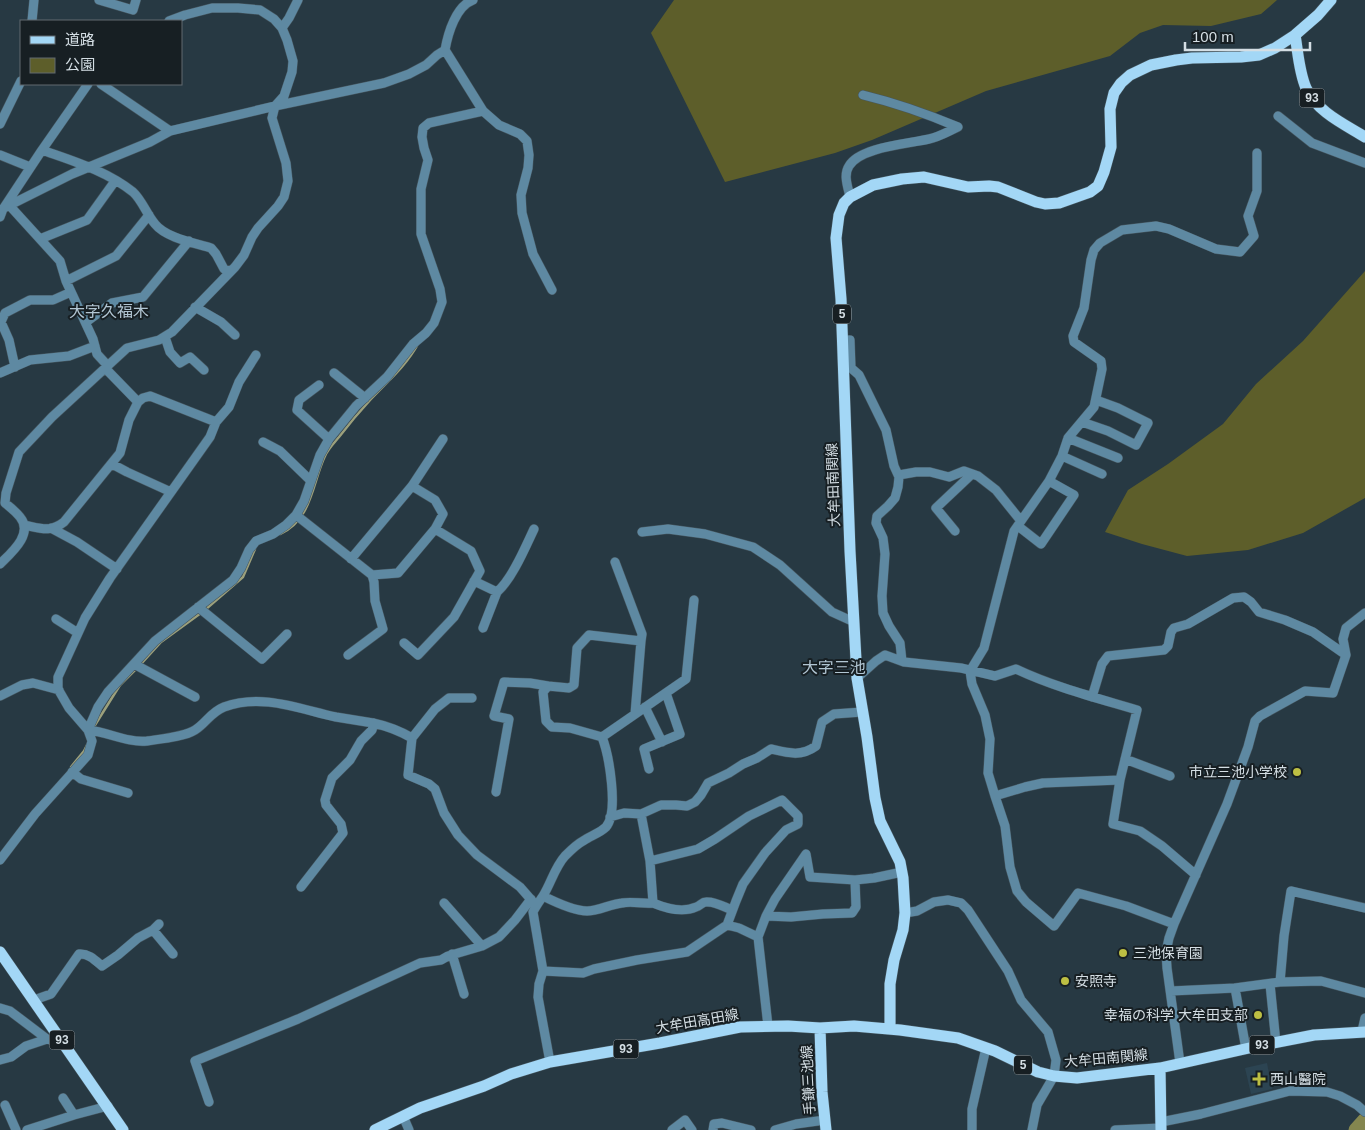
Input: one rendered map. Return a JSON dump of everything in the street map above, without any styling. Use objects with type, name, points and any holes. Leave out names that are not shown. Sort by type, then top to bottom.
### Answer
[{"type":"main road","points":[[850,197],[873,185],[924,177],[968,187],[998,187],[1045,204],[1058,203],[1090,192],[1098,186],[1104,172],[1111,147],[1110,108],[1114,93],[1121,82],[1130,75],[1152,65],[1176,60],[1259,56],[1295,35],[1318,15],[1331,0]]},
{"type":"main road","name":"93","points":[[1295,35],[1301,73],[1306,88],[1315,102],[1327,113],[1365,137]]},
{"type":"main road","name":"大牟田南関線","points":[[850,197],[844,203],[839,215],[836,238],[842,299],[857,678],[875,798],[880,821],[900,862],[905,913],[903,930],[892,968],[890,1029],[958,1038],[986,1048],[1038,1072],[1054,1076],[1077,1078],[1160,1068],[1161,1127]]},
{"type":"main road","name":"93","points":[[1,956],[65,1044],[123,1130]]},
{"type":"main road","name":"大牟田高田線","points":[[375,1130],[420,1108],[484,1086],[511,1074],[550,1062],[740,1027],[788,1026],[820,1028],[854,1026],[890,1029]]},
{"type":"main road","name":"手鎌三池線","points":[[820,1028],[822,1092],[826,1125]]},
{"type":"main road","name":"93","points":[[1160,1068],[1314,1035],[1364,1031]]},
{"type":"street","points":[[32,20],[34,0]]},
{"type":"street","points":[[99,0],[133,10],[136,0]]},
{"type":"street","points":[[282,28],[290,18],[298,0]]},
{"type":"street","points":[[473,0],[468,2],[458,13],[447,38],[445,50],[483,111],[499,125],[520,134],[527,141],[529,155],[528,168],[521,195],[522,213],[533,254],[552,290]]},
{"type":"street","points":[[0,564],[21,542],[24,533],[24,525],[21,518],[5,503],[6,493],[20,452],[52,417],[127,348],[159,340],[172,332],[235,267],[244,255],[258,228],[284,197],[288,181],[286,163],[272,118],[275,106],[284,96],[292,72],[293,61],[282,28],[274,19],[260,10],[238,8],[212,8],[172,20]]},
{"type":"street","points":[[3,210],[88,167],[150,142],[170,131],[384,83],[409,74],[426,65],[445,50]]},
{"type":"street","points":[[0,124],[20,83]]},
{"type":"street","points":[[3,210],[30,167],[87,85]]},
{"type":"street","points":[[102,85],[170,131]]},
{"type":"street","points":[[850,197],[846,177],[848,166],[857,158],[868,152],[931,139],[958,127],[885,100],[863,95]]},
{"type":"street","points":[[88,730],[103,699],[154,641],[234,580],[248,550],[256,541],[286,526],[296,515],[304,500],[320,455],[329,438],[356,406],[387,376],[413,344],[426,334],[434,323],[442,302],[440,289],[421,234],[422,189],[428,160],[422,137],[423,128],[429,123],[483,111]]},
{"type":"street","points":[[1278,116],[1312,144],[1365,163]]},
{"type":"street","points":[[42,150],[88,167],[116,181],[134,194],[156,226],[165,233],[211,248],[224,269],[230,271]]},
{"type":"street","points":[[1174,924],[1126,906],[1078,893],[1054,926],[1026,902],[1017,891],[1010,867],[1005,826],[988,773],[990,739],[985,715],[972,684],[970,670],[984,648],[1014,532],[1049,481],[1062,456],[1068,438],[1094,407],[1102,361],[1074,342],[1073,336],[1084,308],[1094,250],[1100,243],[1122,230],[1156,226],[1169,229],[1216,249],[1240,252],[1254,236],[1248,216],[1257,191],[1257,153]]},
{"type":"street","points":[[0,155],[30,167]]},
{"type":"street","points":[[40,239],[88,220],[116,181]]},
{"type":"street","points":[[3,210],[40,239],[60,261],[66,281],[86,322],[97,354],[106,367],[138,402]]},
{"type":"street","points":[[66,281],[116,256],[149,215]]},
{"type":"street","points":[[86,322],[112,303],[144,297],[189,241]]},
{"type":"street","points":[[15,367],[9,340],[1,322],[5,313],[30,300],[53,300],[71,292]]},
{"type":"street","points":[[196,307],[221,322],[235,335]]},
{"type":"street","points":[[164,337],[170,352],[180,363],[190,357],[204,370]]},
{"type":"street","points":[[843,340],[850,340],[851,368],[859,376],[886,430],[894,466],[899,475],[895,498],[878,516],[876,523],[883,538],[885,554],[882,596],[883,613],[900,643],[902,662]]},
{"type":"street","points":[[0,373],[30,360],[69,356],[95,346]]},
{"type":"street","points":[[0,860],[35,814],[88,755],[92,741],[88,730],[69,708],[59,690],[58,677],[85,618],[117,569],[210,437],[216,422],[229,407],[239,382],[256,355]]},
{"type":"street","points":[[334,373],[365,398]]},
{"type":"street","points":[[319,385],[298,400],[297,410],[329,438]]},
{"type":"street","points":[[24,525],[48,530],[64,522],[120,453],[129,420],[138,402],[143,398],[150,396],[216,422]]},
{"type":"street","points":[[1082,422],[1108,431],[1136,445],[1148,423],[1118,408],[1096,400]]},
{"type":"street","points":[[1068,438],[1118,458]]},
{"type":"street","points":[[351,559],[412,486],[444,439]]},
{"type":"street","points":[[263,442],[280,451],[311,481]]},
{"type":"street","points":[[1062,456],[1102,474]]},
{"type":"street","points":[[112,464],[171,492]]},
{"type":"street","points":[[899,475],[930,472],[949,476],[964,471],[986,480],[996,490],[1019,523],[1041,544],[1074,496],[1049,481]]},
{"type":"street","points":[[955,532],[936,508],[972,474]]},
{"type":"street","points":[[372,575],[398,573],[436,529],[443,514],[436,500],[412,486]]},
{"type":"street","points":[[296,515],[372,575],[375,601],[383,629],[348,655]]},
{"type":"street","points":[[51,528],[117,569]]},
{"type":"street","points":[[404,643],[418,655],[454,617],[480,571],[471,551],[436,529]]},
{"type":"street","points":[[483,628],[497,592],[518,561],[534,529]]},
{"type":"street","points":[[642,532],[668,529],[705,534],[752,547],[780,565],[832,612],[854,622]]},
{"type":"street","points":[[615,562],[642,634],[635,714]]},
{"type":"street","points":[[474,581],[497,592]]},
{"type":"street","points":[[1092,697],[1102,664],[1108,656],[1164,650],[1168,646],[1171,632],[1174,628],[1188,624],[1233,598],[1244,597],[1259,612],[1285,620],[1312,632],[1346,654]]},
{"type":"street","points":[[602,737],[686,679],[694,600]]},
{"type":"street","points":[[198,608],[262,659],[287,634]]},
{"type":"street","points":[[1180,1063],[1166,952],[1174,924],[1238,776],[1255,721],[1260,716],[1305,691],[1333,693],[1346,654],[1343,639],[1346,628],[1365,613]]},
{"type":"street","points":[[56,619],[78,633]]},
{"type":"street","points":[[496,792],[509,720],[494,716],[504,682],[569,688],[574,685],[577,648],[589,635],[641,641]]},
{"type":"street","points":[[857,678],[885,655],[902,662],[961,668],[996,676],[1016,669],[1092,697],[1137,710],[1120,780],[1112,824],[1140,832],[1162,846],[1196,875]]},
{"type":"street","points":[[134,664],[195,697]]},
{"type":"street","points":[[0,696],[22,685],[33,683],[59,690]]},
{"type":"street","points":[[548,686],[544,692],[546,721],[552,726],[570,728],[602,737]]},
{"type":"street","points":[[649,768],[644,749],[680,734],[666,693]]},
{"type":"street","points":[[472,698],[450,698],[435,709],[412,738],[408,775],[429,784],[435,789],[444,814],[458,835],[477,855],[520,887],[534,902],[533,912],[543,971],[538,997],[550,1062]]},
{"type":"street","points":[[88,730],[99,731],[136,742],[164,738],[195,731],[210,716],[224,707],[247,702],[265,701],[289,704],[328,715],[374,723],[398,730],[412,738]]},
{"type":"street","points":[[645,707],[662,742]]},
{"type":"street","points":[[610,817],[624,813],[641,814],[661,806],[676,804],[687,806],[695,802],[708,783],[771,749],[791,754],[810,750],[816,746],[822,722],[834,714],[862,712]]},
{"type":"street","points":[[301,887],[343,833],[341,824],[326,806],[325,800],[332,778],[350,760],[361,741],[372,730],[374,723]]},
{"type":"street","points":[[209,1102],[196,1061],[298,1019],[420,963],[441,960],[452,954],[482,946],[499,937],[534,902],[543,896],[564,857],[582,841],[607,826],[613,797],[602,737]]},
{"type":"street","points":[[1125,759],[1170,776]]},
{"type":"street","points":[[72,772],[81,779],[128,793]]},
{"type":"street","points":[[995,796],[1043,783],[1120,780]]},
{"type":"street","points":[[543,971],[583,973],[637,960],[687,952],[727,925],[744,884],[764,853],[786,830],[798,824],[798,816],[782,800],[749,816],[698,849],[650,861]]},
{"type":"street","points":[[641,814],[650,861],[653,903]]},
{"type":"street","points":[[768,1026],[758,937],[775,899],[806,854],[810,877],[855,880],[902,872]]},
{"type":"street","points":[[766,916],[791,917],[852,913],[856,907],[855,880]]},
{"type":"street","points":[[1276,1043],[1275,983],[1291,891],[1365,908]]},
{"type":"street","points":[[543,896],[580,910],[588,911],[621,902],[653,903],[672,909],[695,908],[704,902],[714,902],[732,910]]},
{"type":"street","points":[[905,913],[917,911],[934,902],[948,900],[961,903],[968,910],[1008,971],[1021,1000],[1048,1032],[1056,1060],[1054,1076],[1038,1105],[1032,1130]]},
{"type":"street","points":[[444,902],[482,946]]},
{"type":"street","points":[[727,925],[739,928],[758,937]]},
{"type":"street","points":[[34,1000],[51,994],[79,954],[90,956],[102,966],[138,938],[156,927],[173,954]]},
{"type":"street","points":[[452,954],[464,994]]},
{"type":"street","points":[[1171,991],[1235,988],[1321,980],[1365,993]]},
{"type":"street","points":[[1235,988],[1246,1049]]},
{"type":"street","points":[[0,1008],[10,1011],[46,1038],[65,1044]]},
{"type":"street","points":[[1364,1031],[1365,1018]]},
{"type":"street","points":[[0,1060],[11,1057],[26,1046],[46,1038]]},
{"type":"street","points":[[972,1130],[972,1109],[986,1048]]},
{"type":"street","points":[[1115,1130],[1161,1127],[1201,1114],[1290,1091],[1327,1092],[1340,1096],[1357,1105],[1365,1112]]},
{"type":"street","points":[[63,1098],[74,1115]]},
{"type":"street","points":[[5,1105],[16,1130]]},
{"type":"street","points":[[27,1130],[108,1106]]},
{"type":"street","points":[[403,1116],[408,1130]]},
{"type":"street","points":[[672,1130],[685,1120],[692,1130]]},
{"type":"street","points":[[712,1130],[714,1124],[722,1123],[751,1130]]},
{"type":"street","points":[[775,1130],[796,1124],[826,1125]]},
{"type":"shaded area","name":"西山醫院","points":[[1267,1063],[1272,1089],[1251,1094],[1245,1068]]},
{"type":"green space","points":[[674,0],[1277,0],[1261,14],[1211,26],[1163,25],[1140,33],[1110,56],[986,91],[872,140],[835,153],[725,182],[651,33]]},
{"type":"green space","points":[[1365,271],[1365,498],[1303,533],[1248,550],[1187,556],[1105,532],[1128,490],[1223,424],[1256,384],[1303,341]]},
{"type":"waterway","points":[[280,534],[291,528],[305,510],[329,448],[402,366],[418,344]]},
{"type":"waterway","points":[[206,609],[243,577],[255,549]]},
{"type":"waterway","points":[[141,664],[161,642],[201,613]]},
{"type":"waterway","points":[[95,725],[120,685],[137,668]]},
{"type":"waterway","points":[[71,767],[87,745]]},
{"type":"waterway","points":[[1356,1130],[1365,1120]]},
{"type":"place","name":"市立三池小学校","points":[[1297,772]]},
{"type":"place","name":"三池保育園","points":[[1123,953]]},
{"type":"place","name":"安照寺","points":[[1065,981]]},
{"type":"place","name":"幸福の科学 大牟田支部","points":[[1258,1015]]},
{"type":"place","name":"西山醫院","points":[[1259,1079]]},
{"type":"district","name":"大字久福木","points":[[109,311]]},
{"type":"district","name":"大字三池","points":[[834,667]]}]
